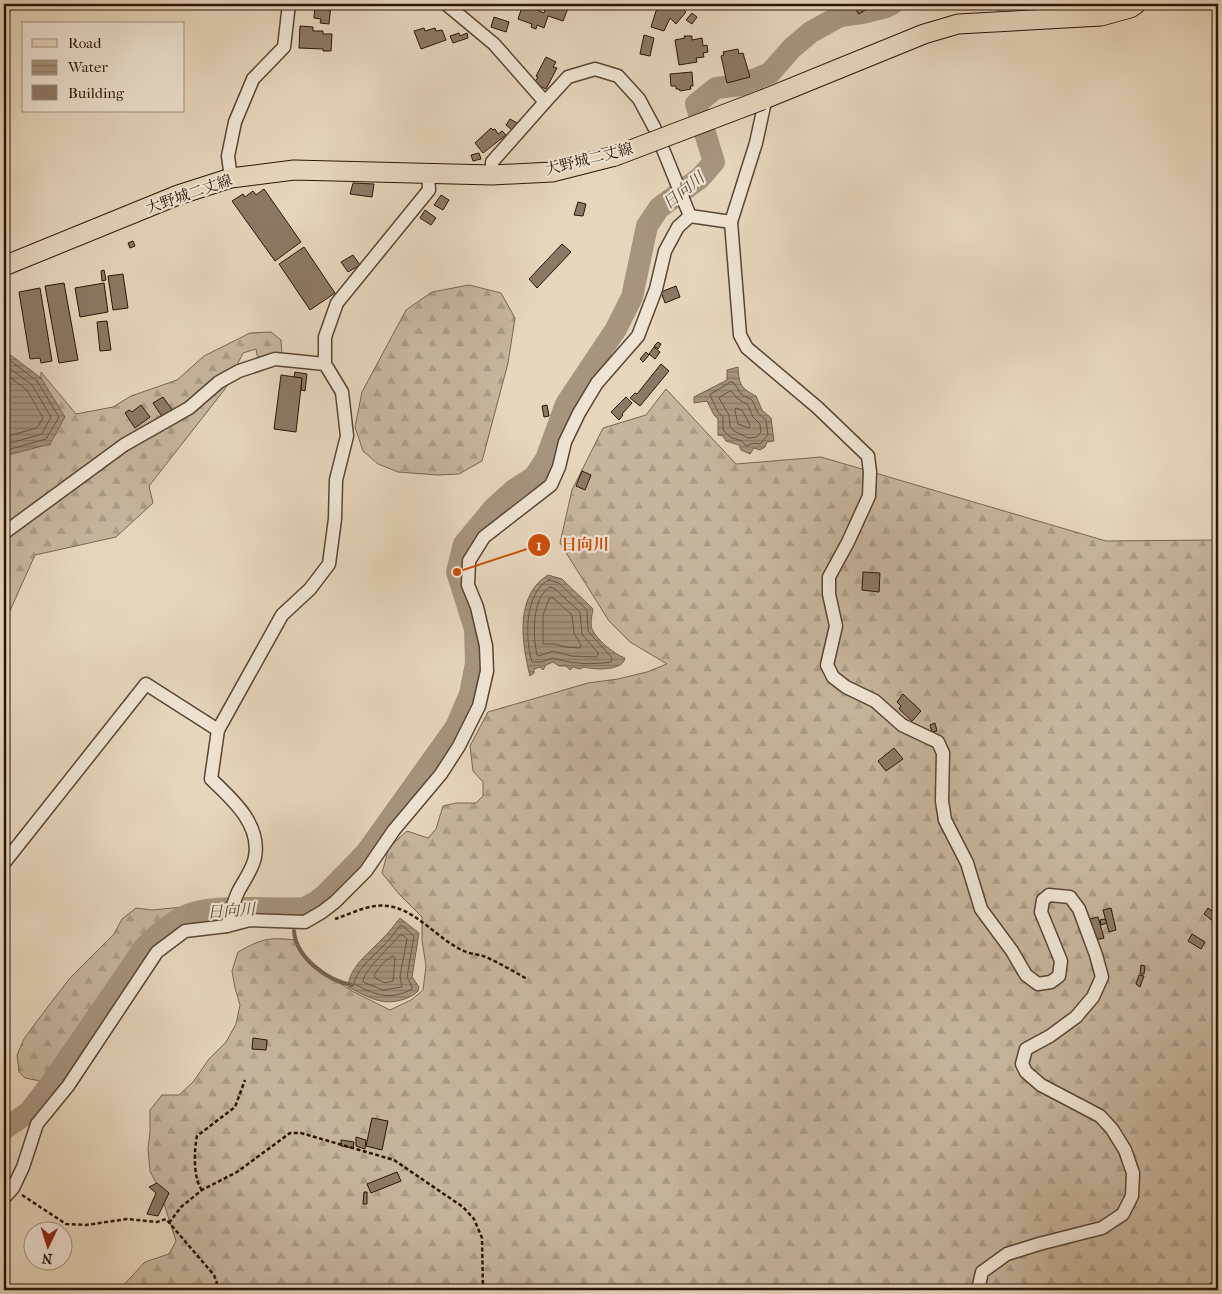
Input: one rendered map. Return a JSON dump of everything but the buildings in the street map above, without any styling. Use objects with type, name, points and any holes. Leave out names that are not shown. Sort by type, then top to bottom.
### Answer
[{"type":"main road","name":"大野城二丈線","points":[[4,266],[178,195],[231,178],[294,170],[492,174],[552,172],[615,156],[762,100],[924,34],[958,24],[1101,16],[1130,8],[1136,4]]},
{"type":"street","points":[[231,178],[228,156],[235,122],[253,79],[284,48],[288,4]]},
{"type":"street","points":[[446,4],[494,44],[545,102]]},
{"type":"street","points":[[492,174],[492,162],[568,77],[595,69],[618,76],[639,99],[654,127],[688,211]]},
{"type":"street","points":[[762,100],[764,106],[756,143],[731,222],[740,336],[747,348],[818,408],[868,456],[870,472],[868,496],[848,542],[829,577],[829,594],[836,626],[827,665],[833,677],[846,687],[875,701],[902,725],[938,742],[943,753],[942,801],[945,820],[967,863],[980,910],[1012,951],[1026,975],[1038,984],[1051,982],[1059,976],[1061,961],[1041,912],[1043,900],[1049,895],[1062,895],[1070,897],[1079,909],[1102,977],[1093,997],[1076,1017],[1050,1036],[1026,1049],[1022,1064],[1026,1072],[1041,1085],[1100,1116],[1112,1129],[1125,1150],[1133,1173],[1132,1196],[1123,1214],[1102,1228],[1007,1254],[982,1272],[978,1290]]},
{"type":"street","points":[[227,926],[237,894],[255,859],[256,845],[246,818],[231,798],[211,778],[218,730],[282,615],[310,589],[329,564],[336,480],[347,436],[342,392],[325,364],[324,337],[337,303],[429,190],[428,173]]},
{"type":"street","points":[[688,211],[731,222]]},
{"type":"street","points":[[4,1198],[13,1188],[24,1167],[37,1124],[68,1086],[157,952],[185,931],[227,926],[250,920],[305,922],[322,912],[335,902],[366,870],[394,830],[441,774],[459,746],[479,706],[486,671],[486,646],[482,626],[477,606],[468,585],[469,560],[484,537],[551,484],[559,467],[565,442],[579,413],[597,383],[638,336],[656,289],[665,251],[688,211]]},
{"type":"street","points":[[4,533],[124,445],[189,408],[219,382],[239,371],[275,359],[325,364]]},
{"type":"street","points":[[4,863],[146,684],[218,730]]},
{"type":"street","points":[[1213,1290],[1218,1286]]},
{"type":"path","points":[[334,919],[375,906],[408,911],[438,935],[465,952],[499,963],[527,979]]},
{"type":"path","points":[[202,1190],[198,1185],[194,1149],[197,1136],[235,1107],[245,1080]]},
{"type":"path","points":[[169,1223],[181,1206],[202,1190],[237,1172],[290,1133],[301,1133],[394,1160],[464,1207],[474,1219],[482,1238],[484,1290]]},
{"type":"path","points":[[13,1188],[66,1224],[86,1225],[127,1219],[157,1222],[166,1219],[214,1275],[216,1283],[211,1290]]},
{"type":"green space","points":[[469,285],[501,293],[515,318],[508,363],[482,461],[459,474],[438,475],[398,472],[378,464],[363,451],[355,427],[362,392],[406,310],[432,292]]},
{"type":"green space","points":[[271,332],[281,340],[282,354],[268,365],[257,355],[256,349],[243,353],[225,389],[149,486],[153,503],[116,537],[35,555],[4,624],[4,450],[41,386],[41,372],[76,414],[113,407],[131,396],[177,380],[204,356],[250,333]]},
{"type":"green space","points":[[666,389],[736,464],[821,457],[1106,541],[1218,540],[1218,1290],[119,1290],[145,1262],[169,1254],[176,1241],[160,1191],[150,1171],[148,1149],[150,1110],[162,1095],[179,1095],[193,1082],[209,1059],[226,1042],[236,1024],[240,1005],[232,971],[238,952],[265,940],[295,940],[304,956],[352,991],[390,1010],[411,1000],[423,990],[426,966],[422,940],[422,917],[399,894],[382,873],[389,847],[407,831],[428,838],[436,829],[443,806],[456,803],[476,803],[483,796],[483,782],[473,771],[470,746],[488,712],[588,683],[618,679],[647,672],[667,664],[630,642],[609,621],[560,543],[572,490],[603,428],[646,415]]},
{"type":"green space","points":[[182,907],[158,927],[146,941],[70,1053],[40,1081],[25,1078],[19,1072],[17,1055],[24,1039],[70,978],[114,934],[122,919],[136,908],[152,910]]},
{"type":"water","points":[[4,350],[41,378],[65,417],[50,444],[4,456]]},
{"type":"water","points":[[738,367],[742,385],[747,391],[756,396],[762,410],[771,418],[774,441],[767,442],[765,447],[760,450],[754,448],[750,454],[741,450],[739,445],[726,441],[723,436],[718,435],[718,419],[707,401],[694,403],[694,397],[727,380],[727,370]]},
{"type":"water","points":[[548,575],[562,579],[593,609],[591,624],[594,633],[606,646],[625,658],[623,662],[608,668],[595,669],[584,667],[580,669],[573,667],[570,670],[566,666],[559,666],[553,662],[546,665],[543,670],[540,667],[534,669],[534,673],[530,676],[523,636],[525,608],[537,584]]},
{"type":"water","points":[[400,918],[419,933],[412,977],[419,987],[418,991],[406,998],[385,1002],[368,997],[348,987],[349,980],[356,966]]},
{"type":"waterway","name":"日向川","points":[[4,1129],[29,1112],[53,1081],[144,948],[165,929],[179,919],[192,913],[206,910],[223,908],[305,908],[326,894],[366,853],[456,727],[470,694],[476,663],[475,629],[457,572],[464,544],[493,509],[514,490],[534,477],[546,459],[566,404],[616,329],[632,297],[647,226],[659,208],[700,178],[714,162],[696,104],[716,88],[741,85],[770,73],[792,48],[811,32],[840,16],[862,13],[892,4]]},
{"type":"waterway","points":[[294,931],[296,941],[301,950],[315,967],[333,979],[352,985]]},
{"type":"place","name":"日向川","points":[[457,572]]}]
